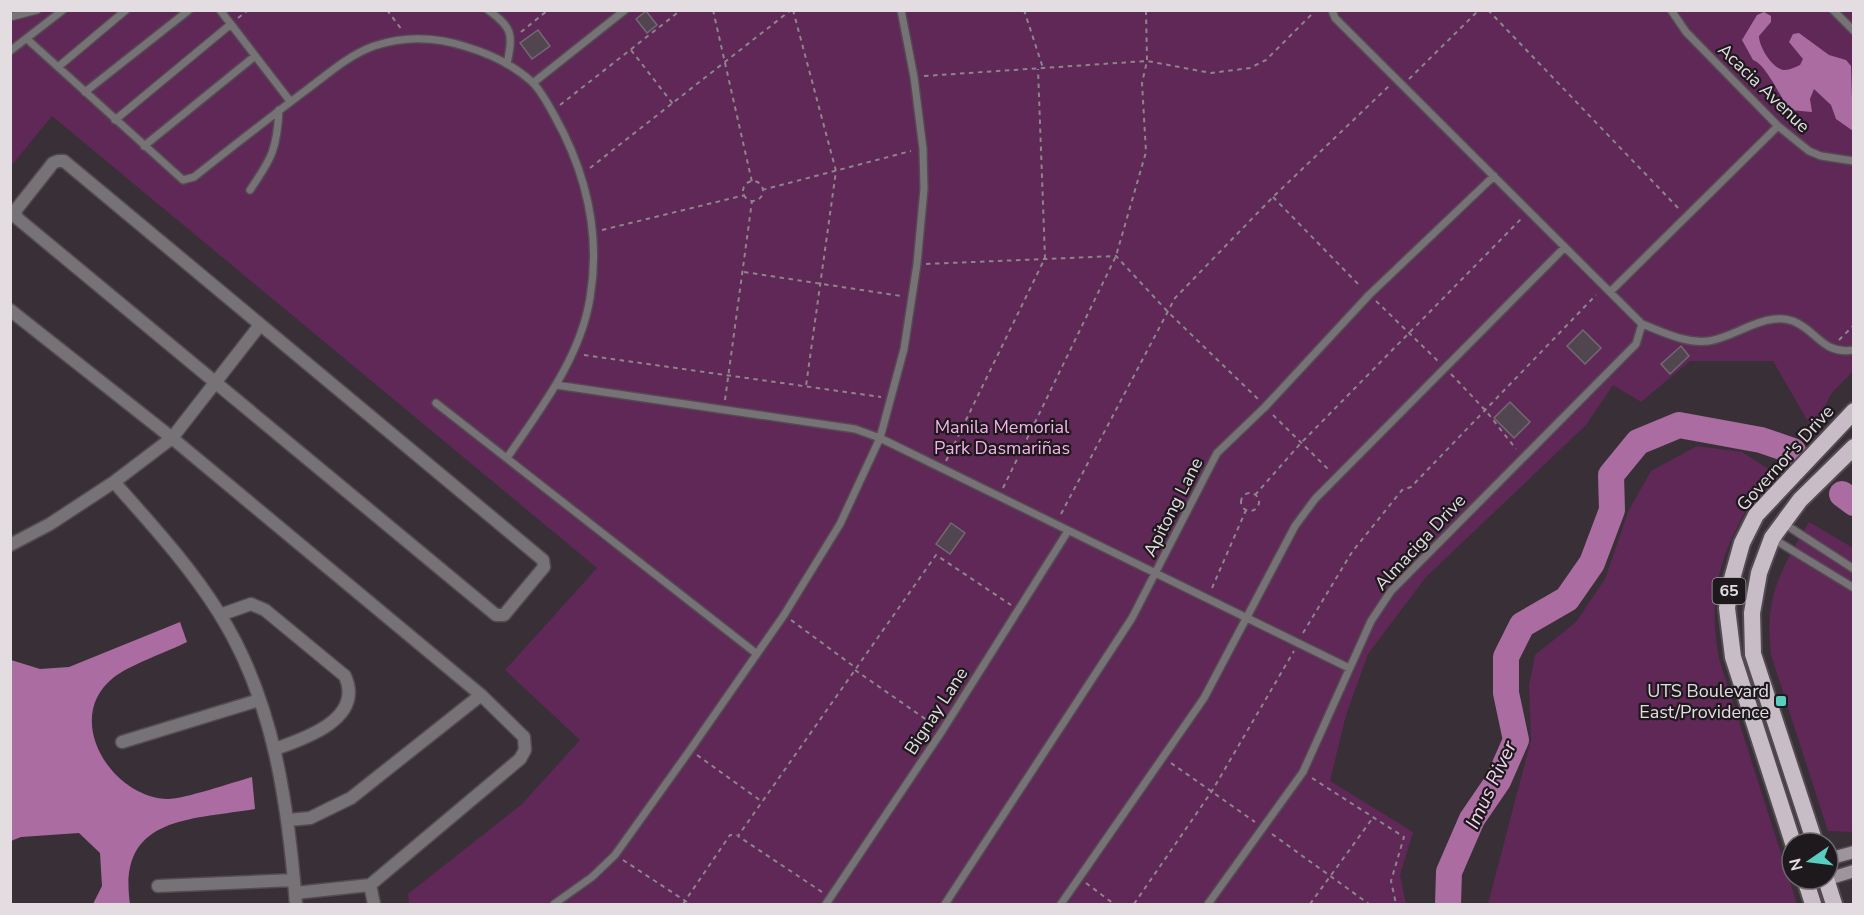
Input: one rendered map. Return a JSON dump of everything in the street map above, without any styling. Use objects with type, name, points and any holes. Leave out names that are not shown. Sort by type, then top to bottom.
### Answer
[{"type":"highway","name":"Governor's Drive","points":[[1789,831],[1733,657],[1727,608],[1735,564],[1742,543],[1756,516],[1854,411]]},
{"type":"highway","name":"65","points":[[1811,831],[1753,654],[1751,634],[1754,594],[1772,538],[1800,500],[1847,453]]},
{"type":"street","points":[[64,161],[543,560],[544,567],[504,615],[496,615],[215,382],[17,218],[15,211],[53,163],[64,161]]},
{"type":"street","points":[[10,310],[172,438],[481,695],[524,737],[525,750],[520,759],[370,885],[295,892],[158,886]]},
{"type":"street","points":[[10,545],[50,524],[114,482],[172,438],[260,325]]},
{"type":"street","points":[[114,482],[184,562],[220,615],[259,700],[276,749],[288,820],[295,892]]},
{"type":"street","points":[[220,615],[251,604],[265,610],[345,676],[351,688],[350,701],[345,711],[312,735],[276,749]]},
{"type":"street","points":[[288,820],[310,818],[351,798],[481,695]]},
{"type":"street","points":[[122,742],[259,700]]},
{"type":"street","points":[[370,885],[374,904]]},
{"type":"lane","points":[[10,17],[38,10]]},
{"type":"lane","points":[[10,51],[63,10]]},
{"type":"lane","points":[[57,67],[126,10]]},
{"type":"lane","points":[[85,92],[189,10]]},
{"type":"lane","points":[[220,10],[290,101]]},
{"type":"lane","points":[[488,10],[503,21],[512,39],[507,63]]},
{"type":"lane","points":[[533,83],[625,10]]},
{"type":"lane","points":[[554,904],[592,877],[615,854],[690,750],[784,615],[840,524],[880,438],[893,398],[913,297],[924,189],[923,148],[915,77],[901,10]]},
{"type":"lane","points":[[1332,10],[1335,18],[1642,324],[1696,341],[1731,336],[1764,321],[1793,321],[1830,348],[1840,352],[1854,350]]},
{"type":"lane","name":"Acacia Avenue","points":[[1671,10],[1686,32],[1778,126],[1809,151],[1821,156],[1854,161]]},
{"type":"lane","points":[[1833,10],[1854,31]]},
{"type":"lane","points":[[115,120],[231,24]]},
{"type":"lane","points":[[27,39],[178,178],[187,181],[290,101],[356,55],[374,46],[410,39],[448,40],[507,63],[533,83],[568,140],[581,175],[593,232],[593,274],[590,300],[573,354],[556,385],[507,458]]},
{"type":"lane","points":[[144,146],[255,56]]},
{"type":"lane","points":[[250,190],[271,159],[277,138],[279,110]]},
{"type":"lane","points":[[1607,289],[1687,216],[1778,126]]},
{"type":"lane","name":"Apitong Lane","points":[[945,904],[1132,618],[1217,453],[1265,407],[1370,295],[1494,176]]},
{"type":"lane","points":[[1061,904],[1204,698],[1295,526],[1335,477],[1565,247]]},
{"type":"lane","name":"Almaciga Drive","points":[[1208,904],[1303,772],[1348,668],[1371,621],[1391,591],[1522,456],[1636,344],[1642,324]]},
{"type":"lane","points":[[556,385],[855,429],[880,438],[1348,668]]},
{"type":"lane","points":[[436,403],[757,654]]},
{"type":"lane","points":[[1782,523],[1854,569]]},
{"type":"lane","name":"Bignay Lane","points":[[828,902],[942,731],[1068,531]]},
{"type":"lane","points":[[1772,538],[1854,588]]},
{"type":"lane","points":[[828,902],[839,904]]},
{"type":"path","points":[[387,10],[410,39]]},
{"type":"path","points":[[512,39],[548,10]]},
{"type":"path","points":[[552,111],[681,10]]},
{"type":"path","points":[[713,10],[752,182]]},
{"type":"path","points":[[581,175],[792,10],[836,171],[806,386]]},
{"type":"path","points":[[1024,10],[1043,68]]},
{"type":"path","points":[[999,496],[1116,256],[1146,152],[1142,83],[1147,61],[1146,10]]},
{"type":"path","points":[[915,77],[1147,61],[1211,73],[1250,68],[1266,60],[1316,10]]},
{"type":"path","points":[[1403,86],[1479,10]]},
{"type":"path","points":[[1488,10],[1687,216]]},
{"type":"path","points":[[631,50],[672,104]]},
{"type":"path","points":[[943,469],[1044,258],[1038,68]]},
{"type":"path","points":[[1056,524],[1175,298],[1273,197],[1396,79]]},
{"type":"path","points":[[762,189],[923,148]]},
{"type":"path","points":[[752,182],[760,184],[762,189],[760,198],[752,201],[745,195],[745,186],[752,182]]},
{"type":"path","points":[[593,232],[745,195]]},
{"type":"path","points":[[1273,197],[1445,368],[1486,411],[1522,456]]},
{"type":"path","points":[[724,409],[752,201]]},
{"type":"path","points":[[1255,495],[1301,443],[1529,211]]},
{"type":"path","points":[[917,264],[1116,256],[1168,312],[1335,477]]},
{"type":"path","points":[[742,272],[913,297]]},
{"type":"path","points":[[1134,904],[1212,791],[1338,574],[1367,534],[1402,490],[1411,487],[1607,289]]},
{"type":"path","points":[[1830,348],[1854,325]]},
{"type":"path","points":[[573,354],[893,398]]},
{"type":"path","points":[[1250,494],[1255,495],[1258,506],[1252,511],[1246,510],[1242,506],[1242,498],[1250,494]]},
{"type":"path","points":[[1207,599],[1246,510]]},
{"type":"path","points":[[738,836],[936,555],[1018,610]]},
{"type":"path","points":[[784,615],[942,731]]},
{"type":"path","points":[[690,750],[762,802]]},
{"type":"path","points":[[1163,757],[1369,904]]},
{"type":"path","points":[[1303,772],[1404,837],[1391,881],[1396,904]]},
{"type":"path","points":[[1310,904],[1373,818]]},
{"type":"path","points":[[684,903],[730,835],[738,836],[828,902]]},
{"type":"path","points":[[615,854],[684,903],[690,904]]},
{"type":"path","points":[[1079,878],[1113,904]]},
{"type":"green space","name":"Manila Memorial Park Dasmariñas","points":[[11,11],[1853,11],[1853,371],[1831,394],[1813,430],[1773,361],[1690,361],[1641,402],[1613,385],[1586,425],[1426,577],[1368,654],[1346,715],[1330,781],[1413,832],[1400,875],[1406,904],[409,904],[408,894],[522,804],[580,740],[505,670],[597,568],[52,116],[11,166]]},
{"type":"green space","points":[[1697,446],[1742,452],[1770,470],[1732,538],[1724,560],[1715,605],[1715,631],[1719,659],[1780,851],[1780,891],[1793,891],[1797,904],[1488,904],[1531,740],[1529,686],[1535,655],[1576,622],[1605,579],[1628,512],[1651,471]]},
{"type":"green space","points":[[1809,522],[1853,548],[1853,832],[1828,831],[1771,655],[1769,634],[1772,600],[1782,570]]},
{"type":"shaded area","points":[[1764,12],[1771,16],[1771,22],[1759,36],[1760,41],[1764,52],[1780,69],[1791,69],[1800,65],[1803,59],[1789,42],[1793,34],[1799,33],[1829,55],[1846,60],[1851,66],[1853,131],[1836,119],[1831,105],[1814,89],[1810,99],[1812,112],[1790,110],[1768,74],[1753,60],[1742,40],[1757,15]]},
{"type":"shaded area","points":[[180,622],[187,642],[119,673],[98,695],[92,714],[93,734],[100,754],[113,771],[129,785],[147,795],[168,799],[252,777],[255,809],[206,816],[163,828],[147,838],[135,854],[129,875],[130,904],[93,904],[102,886],[100,853],[79,833],[21,837],[11,841],[11,660],[40,669],[69,667]]},
{"type":"building","points":[[646,11],[657,25],[647,33],[636,19]]},
{"type":"building","points":[[538,30],[550,46],[532,59],[520,43]]},
{"type":"building","points":[[1583,330],[1601,348],[1585,364],[1567,346]]},
{"type":"building","points":[[1681,346],[1689,356],[1670,374],[1661,364]]},
{"type":"building","points":[[1510,402],[1530,422],[1514,438],[1494,418]]},
{"type":"building","points":[[951,523],[965,533],[950,554],[936,544]]},
{"type":"waterway","name":"Imus River","points":[[1448,904],[1449,872],[1472,819],[1498,781],[1516,740],[1506,693],[1506,657],[1522,625],[1567,599],[1592,563],[1612,510],[1611,475],[1638,442],[1679,425],[1761,440],[1793,451]]},
{"type":"waterway","name":"Imus River","points":[[1842,494],[1854,503]]},
{"type":"place","name":"UTS Boulevard East/Providence","points":[[1781,701]]}]
